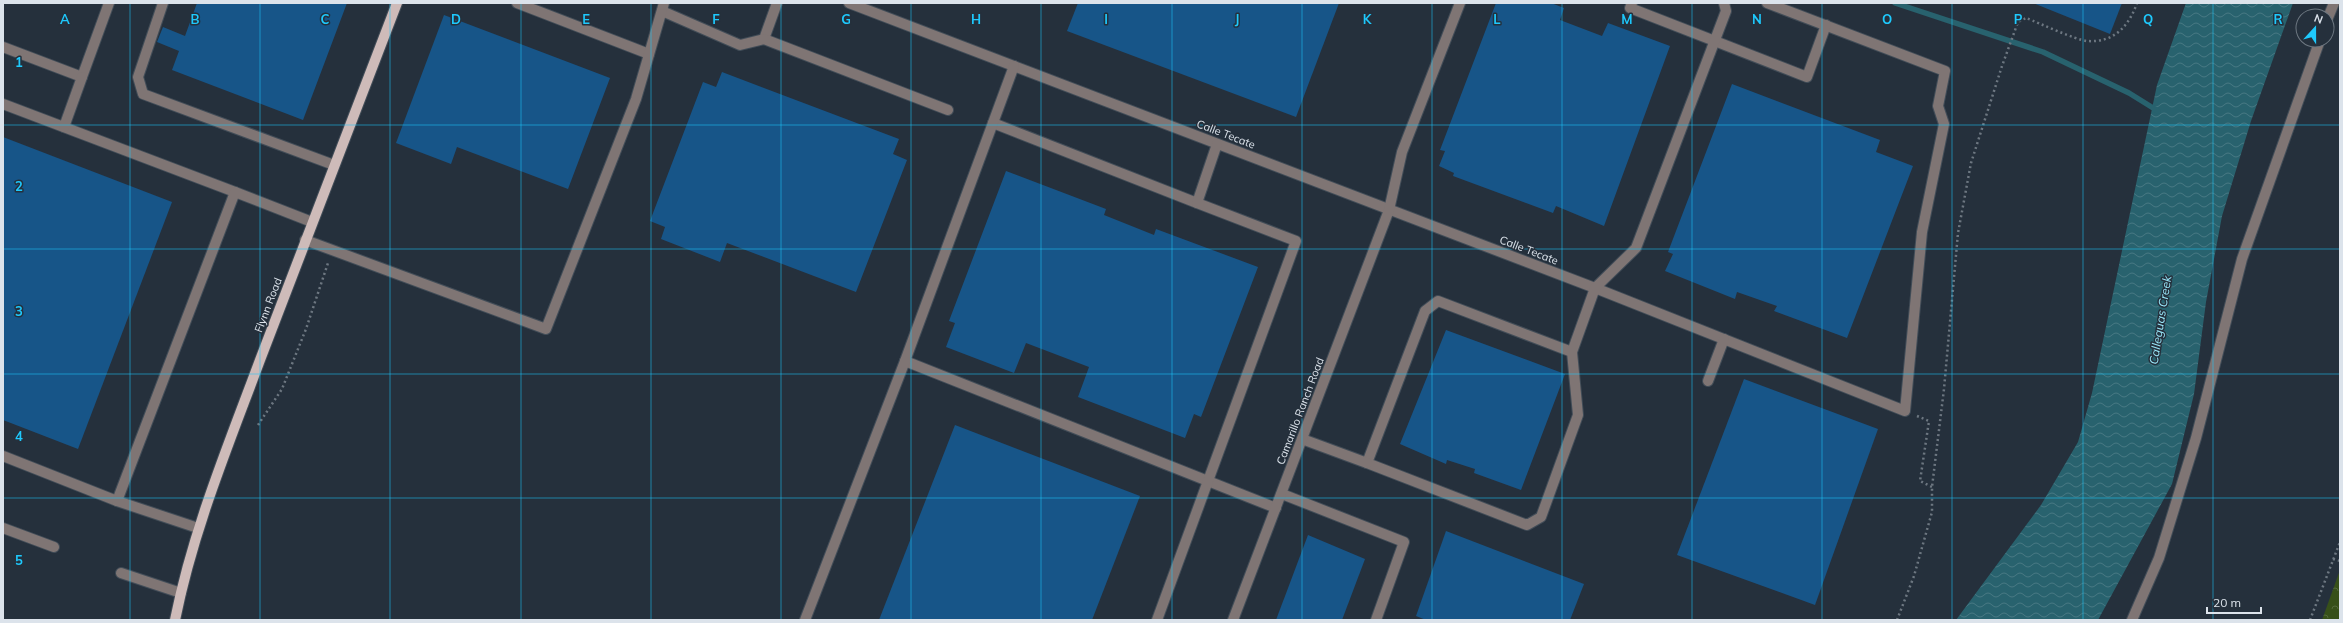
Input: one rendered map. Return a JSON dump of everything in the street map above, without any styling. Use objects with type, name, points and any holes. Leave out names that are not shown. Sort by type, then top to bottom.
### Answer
[{"type":"main road","name":"Flynn Road","points":[[175,620],[198,528],[305,240],[397,3]]},
{"type":"street","points":[[64,127],[109,3]]},
{"type":"street","points":[[164,3],[138,77],[143,94],[334,165]]},
{"type":"street","points":[[517,3],[649,54]]},
{"type":"street","points":[[764,39],[777,3]]},
{"type":"street","name":"Calle Tecate","points":[[849,3],[1595,288],[1905,411]]},
{"type":"street","name":"Camarillo Ranch Road","points":[[1233,620],[1389,210],[1402,152],[1460,3]]},
{"type":"street","points":[[1632,3],[1630,8],[1807,78],[1826,25]]},
{"type":"street","points":[[1302,439],[1527,525],[1542,517],[1578,415],[1572,352],[1595,288],[1636,248],[1726,11],[1724,3]]},
{"type":"street","points":[[1767,3],[1945,71],[1938,106],[1944,124],[1922,232],[1905,411]]},
{"type":"street","points":[[305,240],[546,329],[636,99],[661,6],[740,45],[764,39],[948,110]]},
{"type":"street","points":[[3,47],[82,77]]},
{"type":"street","points":[[2132,620],[2159,558],[2196,438],[2242,259],[2317,48]]},
{"type":"street","points":[[805,620],[905,361],[1014,66]]},
{"type":"street","points":[[3,104],[312,222]]},
{"type":"street","points":[[993,123],[1296,241],[1157,620]]},
{"type":"street","points":[[1197,203],[1217,144]]},
{"type":"street","points":[[117,501],[235,192]]},
{"type":"street","points":[[1367,463],[1425,311],[1438,301],[1572,352]]},
{"type":"street","points":[[1708,381],[1724,339]]},
{"type":"street","points":[[905,361],[1276,508]]},
{"type":"street","points":[[3,456],[117,501],[198,528]]},
{"type":"street","points":[[1282,494],[1404,542],[1376,620]]},
{"type":"street","points":[[3,528],[54,547]]},
{"type":"street","points":[[121,573],[181,593]]},
{"type":"path","points":[[1897,620],[1914,576],[1932,512],[1932,486],[1944,389],[1958,233],[1971,163],[2002,66],[2018,22],[2026,18],[2087,41],[2105,39],[2122,31],[2133,15],[2137,3]]},
{"type":"path","points":[[258,425],[282,389],[306,329],[333,250]]},
{"type":"path","points":[[1905,411],[1929,421],[1920,481],[1932,486]]},
{"type":"path","points":[[2310,620],[2340,542]]},
{"type":"path","points":[[2333,559],[2340,561]]},
{"type":"green space","points":[[2340,570],[2340,620],[2322,620]]},
{"type":"water","name":"Calleguas Creek","points":[[2186,3],[2293,3],[2251,121],[2222,216],[2206,302],[2194,394],[2172,484],[2098,620],[1956,620],[2041,505],[2078,442],[2092,393],[2157,85]]},
{"type":"building","points":[[197,3],[347,3],[303,120],[172,70],[179,51],[157,42],[163,27],[185,36]]},
{"type":"building","points":[[1078,3],[1339,3],[1296,117],[1067,31]]},
{"type":"building","points":[[1496,3],[1551,3],[1564,8],[1560,20],[1602,36],[1608,23],[1670,46],[1604,226],[1556,206],[1553,213],[1453,176],[1454,173],[1439,166],[1445,151],[1440,150]]},
{"type":"building","points":[[2033,3],[2122,3],[2110,34]]},
{"type":"building","points":[[444,15],[610,78],[568,189],[457,147],[451,164],[396,143]]},
{"type":"building","points":[[722,72],[899,139],[893,154],[907,160],[856,292],[727,243],[720,262],[661,239],[665,227],[650,221],[703,82],[716,87]]},
{"type":"building","points":[[1732,84],[1880,140],[1876,152],[1913,166],[1847,338],[1774,311],[1777,306],[1737,292],[1735,299],[1665,271],[1673,254],[1668,252]]},
{"type":"building","points":[[3,137],[172,202],[78,449],[3,420]]},
{"type":"building","points":[[1006,171],[1106,209],[1104,215],[1154,235],[1156,229],[1258,267],[1201,417],[1194,414],[1185,438],[1078,397],[1089,367],[1026,343],[1014,373],[946,347],[955,323],[949,321]]},
{"type":"building","points":[[1446,330],[1565,374],[1521,490],[1474,473],[1475,469],[1447,460],[1446,464],[1400,444]]},
{"type":"building","points":[[1744,379],[1878,429],[1815,605],[1677,555]]},
{"type":"building","points":[[955,425],[1140,496],[1092,620],[879,620]]},
{"type":"building","points":[[1446,531],[1584,584],[1570,620],[1426,620],[1416,616]]},
{"type":"building","points":[[1308,535],[1365,559],[1342,620],[1276,620]]},
{"type":"waterway","points":[[1895,3],[2043,52],[2129,93],[2158,111]]}]
